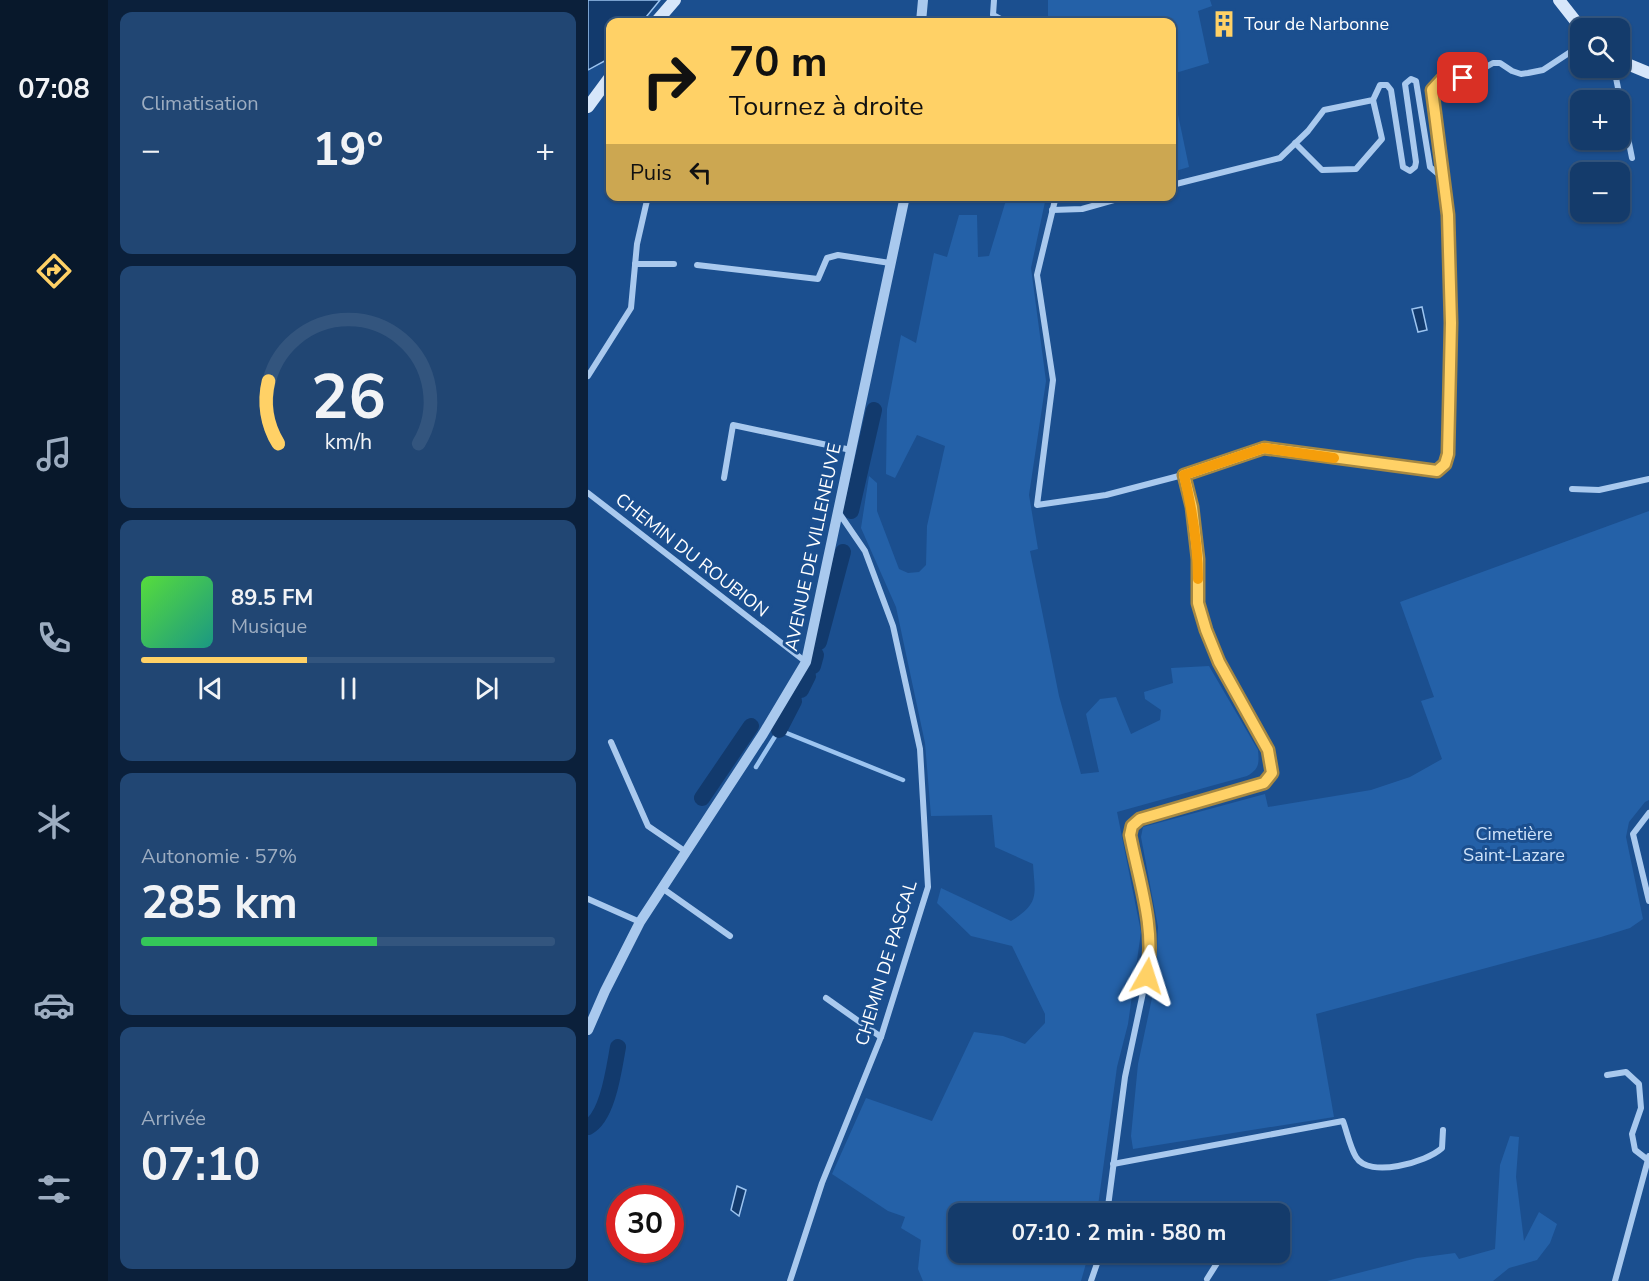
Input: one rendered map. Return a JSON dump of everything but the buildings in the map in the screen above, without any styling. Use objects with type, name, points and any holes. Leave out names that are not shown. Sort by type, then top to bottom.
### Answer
[{"type":"main road","points":[[659,18],[675,0]]},
{"type":"main road","points":[[1559,0],[1573,18]]},
{"type":"main road","points":[[1630,65],[1649,73]]},
{"type":"main road","points":[[588,107],[606,82]]},
{"type":"street","points":[[921,18],[923,0]]},
{"type":"street","points":[[994,0],[993,15],[999,18]]},
{"type":"street","points":[[1055,201],[1037,275],[1053,380],[1037,505],[1106,495],[1184,475],[1264,448],[1437,471],[1445,464],[1448,454],[1451,323],[1448,215],[1432,90],[1443,78],[1463,78],[1494,63],[1500,63],[1521,74],[1543,70],[1570,52]]},
{"type":"street","points":[[1616,78],[1632,158]]},
{"type":"street","points":[[1295,143],[1322,170],[1356,169],[1382,139],[1373,100],[1380,85],[1387,85],[1391,90],[1403,167],[1410,171],[1415,167],[1416,162],[1405,84],[1411,79],[1416,81],[1430,167],[1437,173],[1442,173]]},
{"type":"street","points":[[1176,184],[1280,158],[1324,110],[1373,100]]},
{"type":"street","points":[[588,376],[631,308],[635,264],[647,201]]},
{"type":"street","name":"AVENUE DE VILLENEUVE","points":[[588,1030],[640,922],[763,734],[806,662],[904,201]]},
{"type":"street","points":[[1052,210],[1082,209],[1110,201]]},
{"type":"street","points":[[698,265],[818,279],[827,258],[838,255],[890,263]]},
{"type":"street","points":[[635,264],[674,264]]},
{"type":"street","points":[[724,478],[733,425],[851,450]]},
{"type":"street","points":[[1108,1203],[1125,1077],[1151,955],[1148,922],[1130,835],[1132,826],[1140,819],[1264,783],[1272,773],[1268,750],[1219,662],[1198,603],[1198,559],[1192,507],[1184,475]]},
{"type":"street","points":[[1572,489],[1599,490],[1649,479]]},
{"type":"street","name":"CHEMIN DU ROUBION","points":[[588,493],[806,662]]},
{"type":"street","name":"CHEMIN DE PASCAL","points":[[790,1281],[822,1183],[880,1037],[928,887],[920,749],[893,626],[865,551],[838,513]]},
{"type":"street","points":[[611,742],[648,826],[686,852]]},
{"type":"street","points":[[1649,813],[1633,834],[1649,901]]},
{"type":"street","points":[[662,888],[730,936]]},
{"type":"street","points":[[588,900],[640,922]]},
{"type":"street","points":[[826,998],[880,1037]]},
{"type":"street","points":[[1607,1075],[1626,1072],[1639,1084],[1641,1108],[1632,1134],[1635,1150],[1648,1158],[1615,1281]]},
{"type":"street","points":[[1113,1164],[1343,1121],[1356,1158],[1368,1167],[1387,1168],[1433,1156],[1442,1148],[1443,1130]]},
{"type":"street","points":[[1091,1281],[1097,1263]]},
{"type":"street","points":[[1207,1279],[1217,1263]]},
{"type":"green space","points":[[1048,0],[1210,0],[1212,6],[1198,11],[1209,63],[1176,73],[1176,18],[1048,18]]},
{"type":"green space","points":[[1176,105],[1189,167],[1176,171]]},
{"type":"green space","points":[[1006,201],[1045,201],[1031,268],[1046,381],[1029,495],[1038,549],[1030,551],[1059,696],[1081,774],[1099,772],[1086,714],[1100,699],[1116,697],[1131,734],[1160,720],[1161,710],[1145,699],[1144,692],[1173,683],[1171,668],[1209,666],[1258,750],[1256,768],[1247,776],[1117,812],[1141,932],[1128,1024],[1117,1067],[1098,1203],[948,1203],[948,1263],[1086,1263],[1081,1281],[923,1281],[918,1269],[921,1240],[901,1228],[905,1217],[888,1211],[832,1174],[866,1098],[932,1121],[974,1032],[1003,1036],[1025,1044],[1045,1023],[1045,1014],[1012,946],[971,936],[937,903],[941,888],[1011,921],[1027,909],[1034,897],[1033,864],[995,847],[992,815],[931,816],[925,743],[896,607],[861,528],[869,476],[877,483],[877,511],[899,569],[908,573],[919,572],[926,565],[927,526],[945,446],[917,435],[895,478],[886,474],[887,409],[901,335],[916,343],[934,253],[947,257],[959,215],[977,215],[978,257],[989,256]]},
{"type":"green space","name":"Cimetière Saint-Lazare","points":[[1649,511],[1649,800],[1629,822],[1626,837],[1643,919],[1630,928],[1601,937],[1316,1014],[1334,1117],[1133,1149],[1131,1136],[1138,1064],[1156,979],[1158,927],[1141,837],[1143,827],[1265,794],[1268,807],[1371,790],[1410,777],[1442,759],[1421,701],[1434,697],[1400,602]]},
{"type":"green space","points":[[1510,1136],[1519,1137],[1516,1177],[1524,1241],[1539,1212],[1557,1224],[1550,1243],[1537,1260],[1509,1268],[1493,1281],[1327,1281],[1417,1258],[1455,1253],[1459,1259],[1495,1249],[1500,1165]]},
{"type":"shaded area","points":[[588,0],[660,0],[645,18],[606,18],[606,60],[588,70]]},
{"type":"shaded area","points":[[1422,307],[1427,330],[1418,332],[1412,309]]},
{"type":"shaded area","points":[[737,1186],[746,1190],[739,1216],[731,1210]]},
{"type":"waterway","points":[[851,511],[874,410]]},
{"type":"waterway","points":[[819,642],[843,552]]},
{"type":"waterway","points":[[813,666],[816,655]]},
{"type":"waterway","points":[[801,690],[808,676]]},
{"type":"waterway","points":[[779,730],[794,701]]},
{"type":"waterway","points":[[702,798],[751,726]]},
{"type":"waterway","points":[[756,767],[779,730],[903,780]]},
{"type":"waterway","points":[[588,1127],[595,1122],[605,1103],[618,1047]]},
{"type":"slow traffic","points":[[1198,579],[1192,507],[1184,475],[1264,448],[1334,458]]},
{"type":"place","name":"Tour de Narbonne","points":[[1224,24]]},
{"type":"route","points":[[1147,976],[1151,955],[1148,922],[1130,835],[1132,826],[1140,819],[1264,783],[1272,773],[1268,750],[1219,662],[1198,603],[1198,559],[1192,507],[1184,475],[1264,448],[1437,471],[1445,464],[1448,454],[1451,323],[1448,215],[1432,90],[1443,78],[1463,78]]}]
